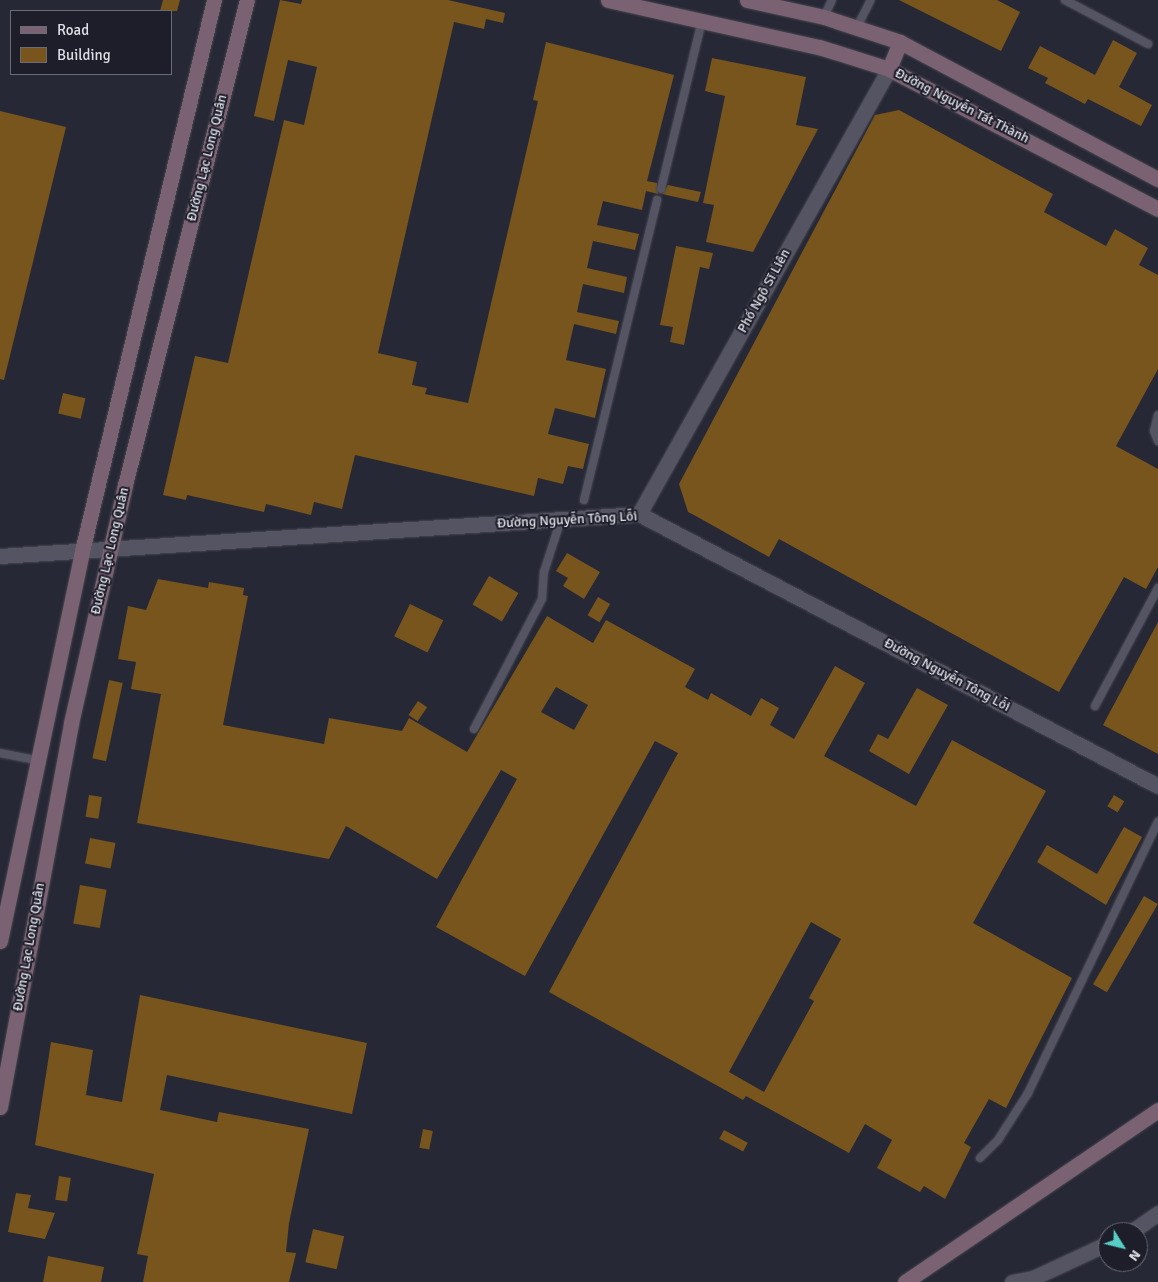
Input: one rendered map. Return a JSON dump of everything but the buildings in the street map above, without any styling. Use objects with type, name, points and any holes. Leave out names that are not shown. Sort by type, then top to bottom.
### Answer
[{"type":"main road","name":"Đường Lạc Long Quân","points":[[0,940],[36,760],[82,551],[214,0]]},
{"type":"main road","name":"Đường Lạc Long Quân","points":[[0,1107],[72,723],[111,549],[246,0]]},
{"type":"main road","name":"Đường Nguyễn Tất Thành","points":[[608,0],[820,47],[889,69],[1158,209]]},
{"type":"main road","name":"Đường Nguyễn Tất Thành","points":[[747,0],[824,17],[900,42],[1158,179]]},
{"type":"main road","points":[[889,69],[900,42]]},
{"type":"main road","points":[[905,1282],[1158,1110]]},
{"type":"street","name":"Phố Ngô Sĩ Liên","points":[[639,514],[889,69]]},
{"type":"street","name":"Đường Nguyễn Tông Lỗi","points":[[0,556],[639,514],[1158,786]]},
{"type":"street","points":[[1145,1222],[1158,1213]]},
{"type":"street","points":[[1012,1282],[1034,1280],[1098,1248]]},
{"type":"lane","points":[[824,17],[832,0]]},
{"type":"lane","points":[[857,27],[871,0]]},
{"type":"lane","points":[[1065,0],[1148,44]]},
{"type":"lane","points":[[661,188],[702,21]]},
{"type":"lane","points":[[584,500],[658,200]]},
{"type":"lane","points":[[1158,415],[1154,431],[1158,441]]},
{"type":"lane","points":[[474,729],[542,599],[544,572],[561,519]]},
{"type":"lane","points":[[1095,706],[1158,588]]},
{"type":"lane","points":[[0,753],[36,760]]},
{"type":"lane","points":[[980,1158],[998,1140],[1028,1094],[1158,822]]}]
